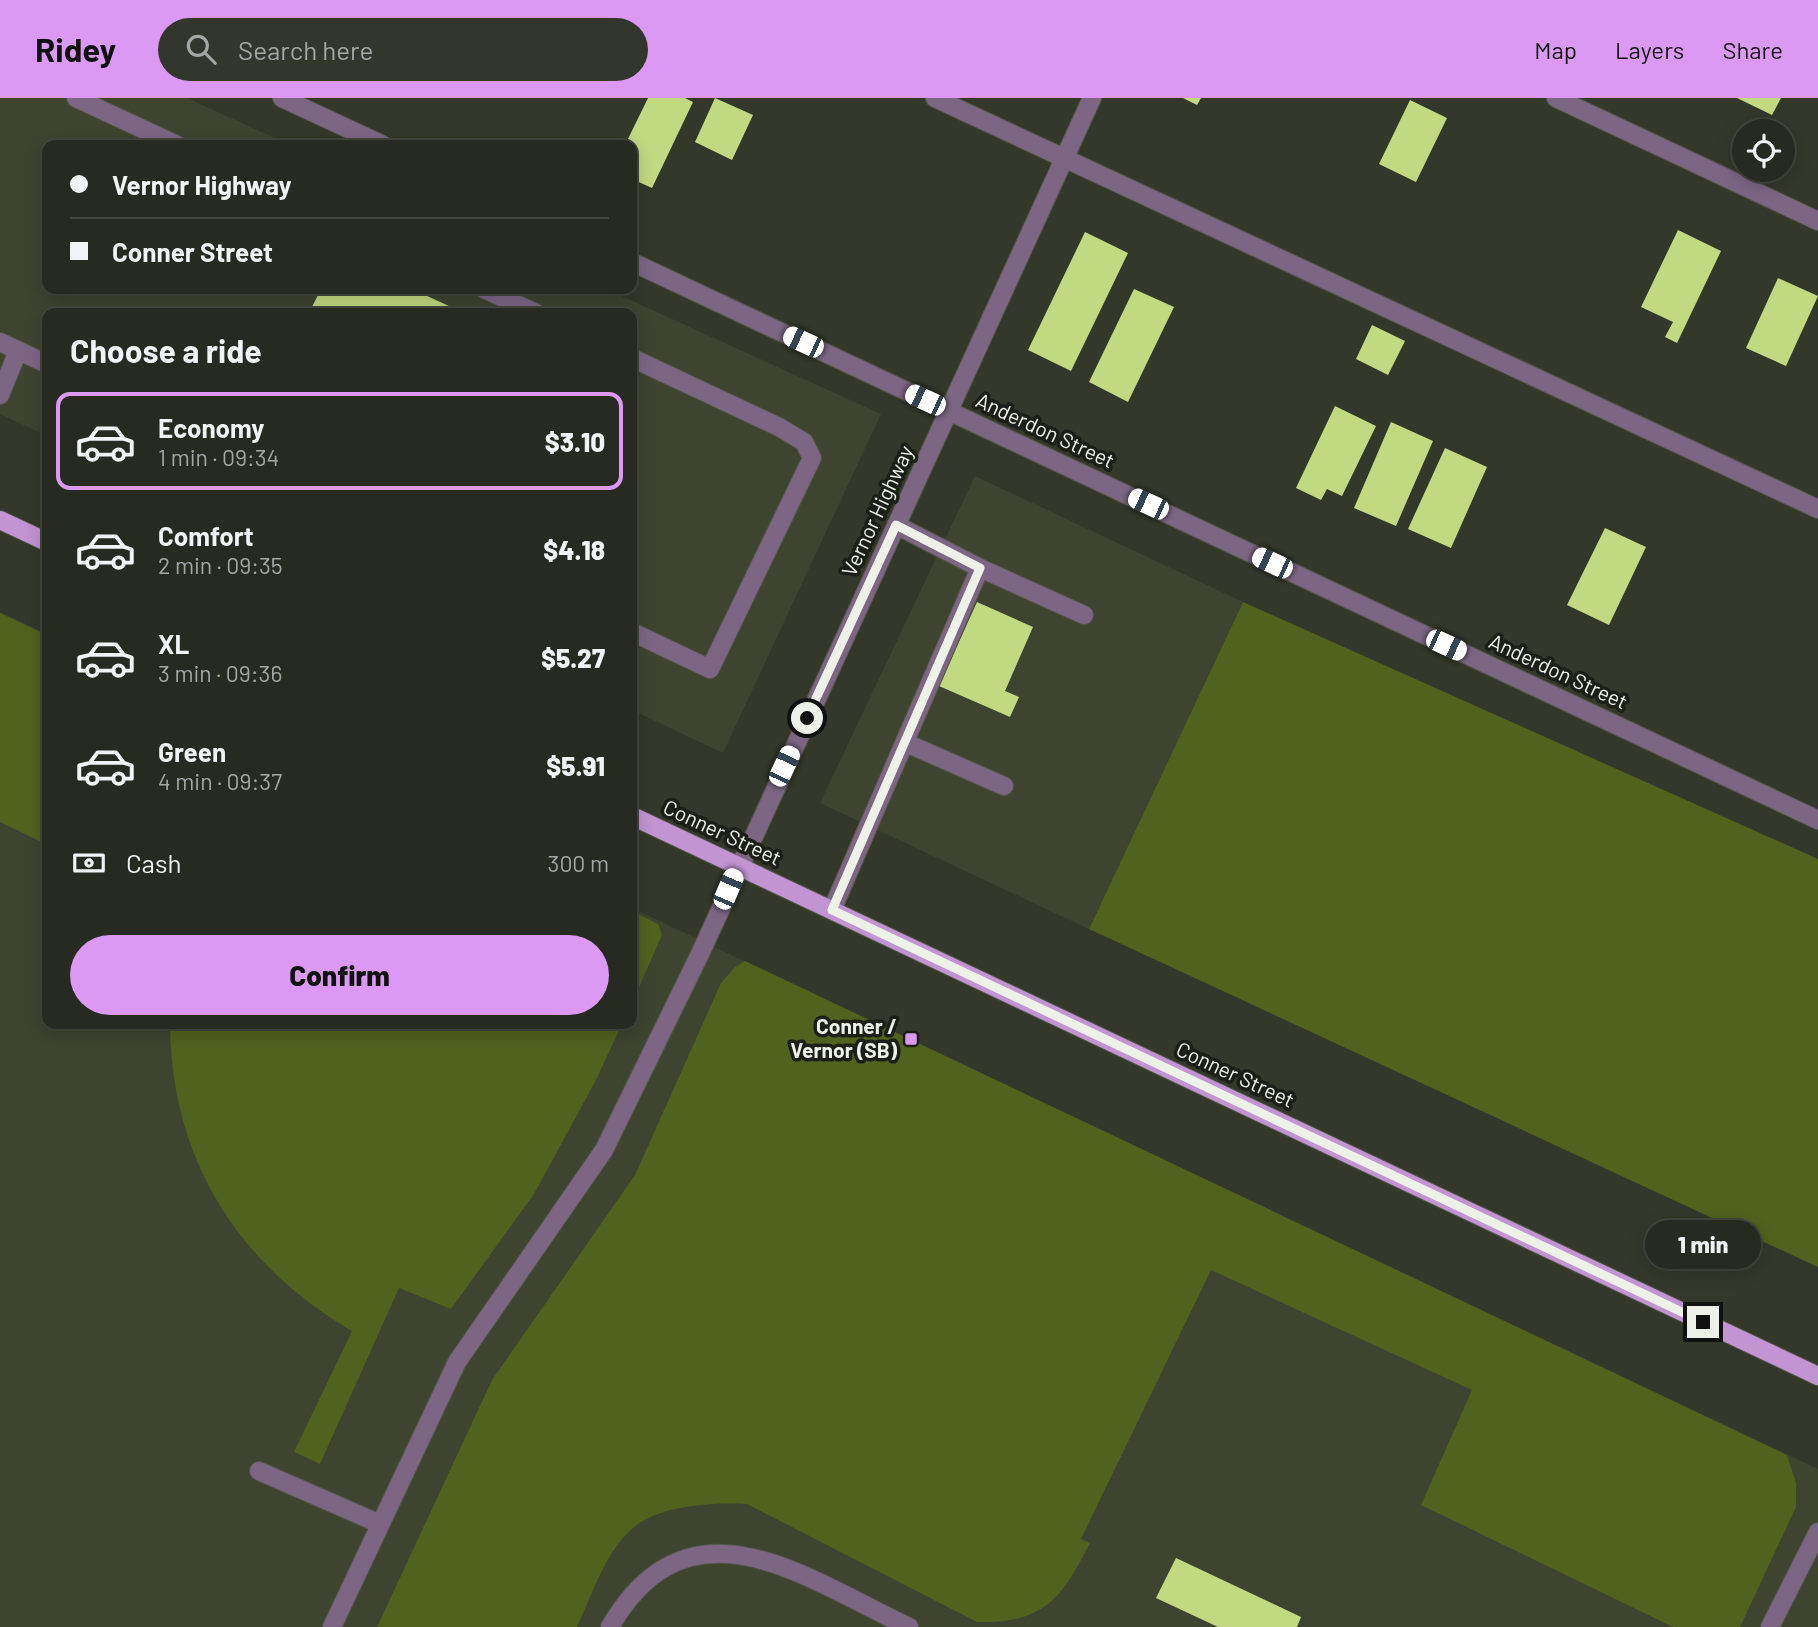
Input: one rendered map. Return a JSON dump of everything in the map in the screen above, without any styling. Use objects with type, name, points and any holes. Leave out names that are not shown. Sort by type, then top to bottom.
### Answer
[{"type":"main road","points":[[0,520],[42,540]]},
{"type":"main road","name":"Conner Street","points":[[637,818],[1818,1376]]},
{"type":"street","points":[[76,98],[166,140]]},
{"type":"street","points":[[282,98],[372,140]]},
{"type":"street","points":[[935,98],[1818,509]]},
{"type":"street","name":"Vernor Highway","points":[[332,1627],[457,1362],[604,1150],[700,954],[1092,98]]},
{"type":"street","points":[[1556,98],[1818,221]]},
{"type":"street","name":"Anderdon Street","points":[[637,264],[1818,820]]},
{"type":"street","points":[[495,294],[525,308]]},
{"type":"street","points":[[0,342],[42,362]]},
{"type":"street","points":[[0,395],[18,351]]},
{"type":"street","points":[[637,360],[779,427],[804,442],[812,458],[710,669],[637,634]]},
{"type":"street","points":[[896,525],[980,568],[1084,615]]},
{"type":"street","points":[[832,910],[980,568]]},
{"type":"street","points":[[906,743],[1003,786]]},
{"type":"street","points":[[259,1471],[380,1524]]},
{"type":"street","points":[[1770,1627],[1818,1532]]},
{"type":"street","points":[[610,1627],[631,1597],[654,1574],[682,1558],[715,1552],[773,1562],[909,1627]]},
{"type":"shaded area","points":[[0,98],[187,98],[279,140],[42,140],[42,294],[617,294],[881,414],[723,753],[637,712],[637,308],[42,308],[42,434],[0,414]]},
{"type":"shaded area","points":[[975,476],[1243,602],[1089,929],[820,803]]},
{"type":"shaded area","points":[[0,612],[42,632],[42,1029],[637,1029],[637,910],[1818,1469],[1818,1627],[0,1627]]},
{"type":"green space","points":[[1243,602],[1818,859],[1818,1267],[1089,929]]},
{"type":"green space","points":[[0,613],[42,633],[42,843],[0,822]]},
{"type":"green space","points":[[637,914],[658,924],[662,935],[637,992]]},
{"type":"green space","points":[[745,961],[1787,1455],[1796,1483],[1796,1507],[1740,1627],[1673,1627],[1421,1505],[1472,1390],[1211,1270],[1081,1539],[1090,1543],[1060,1593],[1035,1612],[1019,1618],[977,1622],[747,1504],[721,1504],[678,1508],[652,1516],[629,1531],[610,1555],[577,1627],[377,1627],[492,1380],[635,1175],[721,983],[735,967]]},
{"type":"green space","points":[[170,1029],[620,1029],[595,1082],[534,1194],[451,1309],[399,1288],[320,1464],[294,1452],[352,1331],[311,1304],[275,1274],[244,1240],[218,1203],[198,1162],[183,1119],[173,1073]]},
{"type":"building","points":[[648,98],[685,98],[693,102],[652,188],[637,181],[637,140],[627,140]]},
{"type":"building","points":[[715,98],[753,115],[732,160],[695,142]]},
{"type":"building","points":[[1183,98],[1201,98],[1197,105]]},
{"type":"building","points":[[1737,98],[1781,98],[1772,115]]},
{"type":"building","points":[[1410,100],[1447,118],[1416,182],[1379,164]]},
{"type":"building","points":[[1678,230],[1721,251],[1677,343],[1665,337],[1673,322],[1641,307]]},
{"type":"building","points":[[1085,232],[1128,253],[1071,371],[1028,350]]},
{"type":"building","points":[[1778,278],[1818,296],[1786,366],[1746,348]]},
{"type":"building","points":[[1134,289],[1174,307],[1128,402],[1089,382]]},
{"type":"building","points":[[318,294],[423,294],[453,308],[312,308]]},
{"type":"building","points":[[1372,325],[1405,341],[1388,375],[1356,359]]},
{"type":"building","points":[[1335,406],[1376,426],[1342,496],[1327,489],[1321,500],[1296,488]]},
{"type":"building","points":[[1391,422],[1433,441],[1396,526],[1354,508]]},
{"type":"building","points":[[1445,448],[1487,467],[1451,548],[1408,529]]},
{"type":"building","points":[[1605,528],[1646,547],[1609,625],[1567,605]]},
{"type":"building","points":[[977,602],[1033,627],[1005,691],[1019,697],[1010,717],[939,686]]},
{"type":"building","points":[[1176,1558],[1301,1617],[1297,1627],[1218,1627],[1156,1598]]},
{"type":"place","name":"Conner / Vernor (SB)","points":[[911,1039]]},
{"type":"route","points":[[807,718],[896,525],[980,568],[832,910],[1703,1322]]}]
